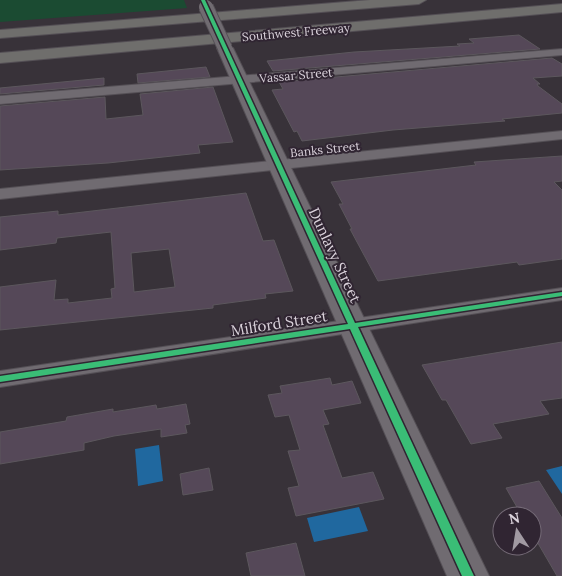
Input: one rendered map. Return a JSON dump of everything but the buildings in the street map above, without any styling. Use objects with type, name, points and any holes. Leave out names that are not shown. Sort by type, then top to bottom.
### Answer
[{"type":"highway","name":"Southwest Freeway","points":[[0,34],[419,0]]},
{"type":"highway","points":[[0,48],[554,0]]},
{"type":"highway","name":"Southwest Freeway","points":[[0,58],[562,8]]},
{"type":"highway","points":[[0,41],[189,24],[262,13]]},
{"type":"highway","points":[[0,48],[106,41],[176,42]]},
{"type":"street","name":"Dunlavy Street","points":[[204,3],[468,576]]},
{"type":"street","name":"Vassar Street","points":[[0,100],[562,52]]},
{"type":"street","name":"Banks Street","points":[[0,194],[562,135]]},
{"type":"street","name":"Milford Street","points":[[0,379],[562,294]]},
{"type":"green space","points":[[0,0],[184,0],[187,8],[0,22]]},
{"type":"water","points":[[159,445],[163,481],[138,486],[135,449]]},
{"type":"water","points":[[562,466],[562,494],[546,470]]},
{"type":"water","points":[[359,507],[368,531],[314,542],[307,518]]},
{"type":"cycle path","points":[[203,0],[468,576]]},
{"type":"cycle path","points":[[0,379],[562,294]]}]
